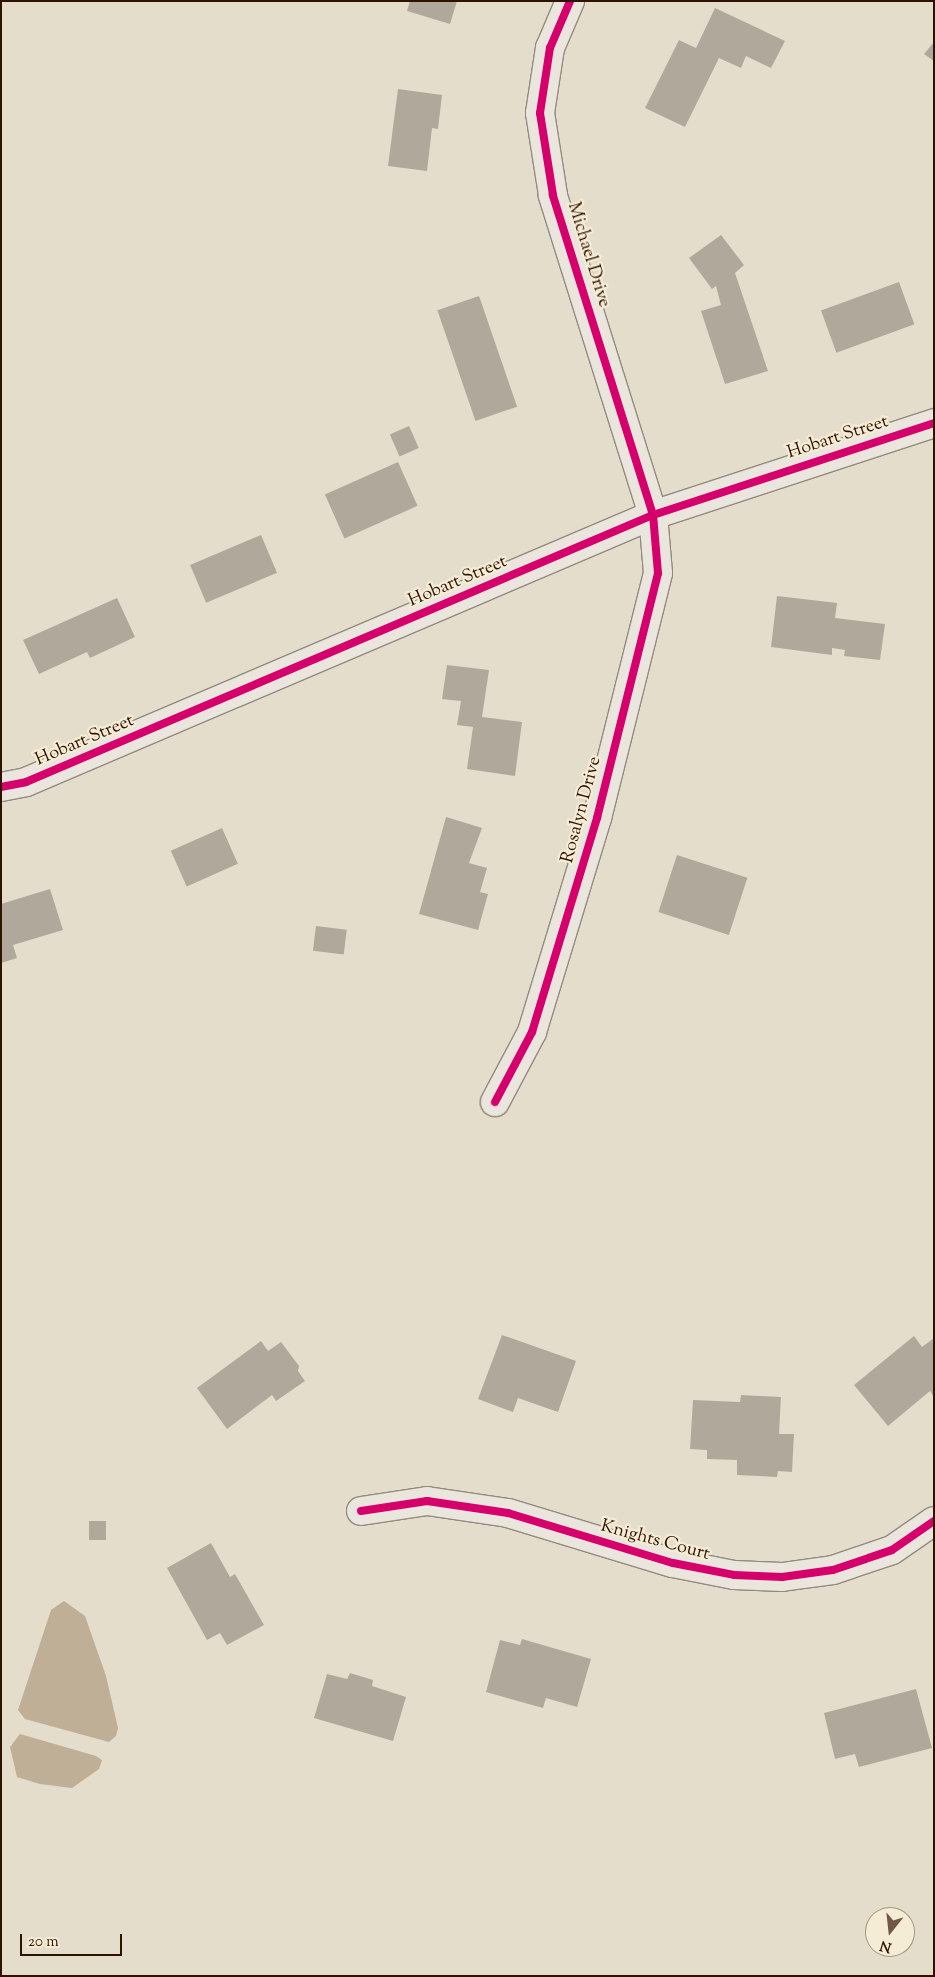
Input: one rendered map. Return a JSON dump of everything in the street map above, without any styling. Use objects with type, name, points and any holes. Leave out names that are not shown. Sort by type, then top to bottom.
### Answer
[{"type":"street","name":"Michael Drive","points":[[570,1],[550,48],[540,113],[543,132],[554,195],[653,515]]},
{"type":"street","name":"Hobart Street","points":[[1,787],[26,782],[653,515],[934,423]]},
{"type":"street","name":"Rosalyn Drive","points":[[495,1102],[532,1032],[597,818],[658,573],[653,515]]},
{"type":"street","name":"Knights Court","points":[[361,1511],[427,1501],[490,1511],[673,1563],[734,1575],[782,1577],[833,1570],[892,1550],[934,1521]]},
{"type":"shaded area","points":[[64,1601],[85,1616],[106,1676],[118,1728],[116,1736],[109,1742],[25,1719],[18,1710],[51,1610]]},
{"type":"shaded area","points":[[20,1734],[96,1756],[102,1760],[99,1769],[72,1788],[40,1784],[17,1777],[10,1747]]},
{"type":"building","points":[[410,1],[457,1],[450,24],[407,11]]},
{"type":"building","points":[[715,8],[785,41],[771,68],[746,56],[741,68],[719,58],[685,127],[645,108],[679,40],[696,48]]},
{"type":"building","points":[[934,42],[934,61],[924,54]]},
{"type":"building","points":[[398,89],[442,95],[438,129],[432,128],[427,171],[388,166]]},
{"type":"building","points":[[721,235],[744,265],[735,273],[768,371],[725,384],[701,311],[721,305],[716,286],[712,289],[689,258]]},
{"type":"building","points":[[899,282],[914,324],[836,353],[821,310]]},
{"type":"building","points":[[479,296],[517,407],[475,421],[437,310]]},
{"type":"building","points":[[409,426],[419,448],[400,456],[390,435]]},
{"type":"building","points":[[398,462],[418,506],[344,538],[325,495]]},
{"type":"building","points":[[261,535],[277,573],[206,603],[190,565]]},
{"type":"building","points":[[777,596],[837,603],[835,618],[885,624],[880,660],[844,656],[845,650],[832,648],[832,655],[771,647]]},
{"type":"building","points":[[117,598],[135,637],[90,658],[87,652],[39,674],[23,640]]},
{"type":"building","points":[[447,665],[489,670],[482,717],[522,722],[515,776],[467,769],[473,727],[457,725],[461,701],[442,699]]},
{"type":"building","points":[[446,817],[482,828],[469,863],[487,868],[480,892],[488,894],[478,930],[419,914]]},
{"type":"building","points":[[222,828],[238,864],[187,886],[171,851]]},
{"type":"building","points":[[677,855],[747,878],[729,935],[658,912]]},
{"type":"building","points":[[50,889],[63,930],[13,945],[17,958],[1,963],[1,904]]},
{"type":"building","points":[[316,926],[347,930],[344,955],[313,951]]},
{"type":"building","points":[[502,1335],[576,1361],[558,1412],[518,1398],[513,1412],[478,1399]]},
{"type":"building","points":[[914,1336],[922,1347],[934,1338],[934,1397],[930,1391],[888,1426],[854,1385]]},
{"type":"building","points":[[261,1341],[268,1351],[281,1342],[299,1366],[298,1371],[305,1381],[276,1401],[272,1395],[227,1429],[197,1388]]},
{"type":"building","points":[[741,1395],[781,1397],[779,1434],[794,1434],[792,1472],[778,1471],[777,1477],[737,1475],[737,1460],[707,1459],[707,1450],[690,1449],[693,1400],[740,1402]]},
{"type":"building","points":[[89,1521],[106,1521],[106,1540],[89,1540]]},
{"type":"building","points":[[211,1543],[230,1577],[235,1574],[264,1625],[227,1645],[220,1633],[207,1640],[167,1568]]},
{"type":"building","points":[[522,1639],[591,1659],[577,1707],[546,1698],[543,1708],[486,1692],[500,1640],[520,1645]]},
{"type":"building","points":[[350,1673],[373,1680],[372,1686],[406,1697],[393,1741],[314,1718],[327,1674],[347,1679]]},
{"type":"building","points":[[916,1689],[932,1748],[859,1767],[855,1754],[835,1759],[824,1713]]},
{"type":"cycle path","points":[[495,1102],[532,1032],[597,818],[658,573],[653,515],[553,195],[540,113],[550,48],[570,1]]},
{"type":"cycle path","points":[[1,787],[26,782],[653,515],[934,423]]},
{"type":"cycle path","points":[[361,1511],[427,1501],[508,1513],[673,1563],[734,1575],[782,1577],[833,1570],[892,1550],[934,1521]]}]
